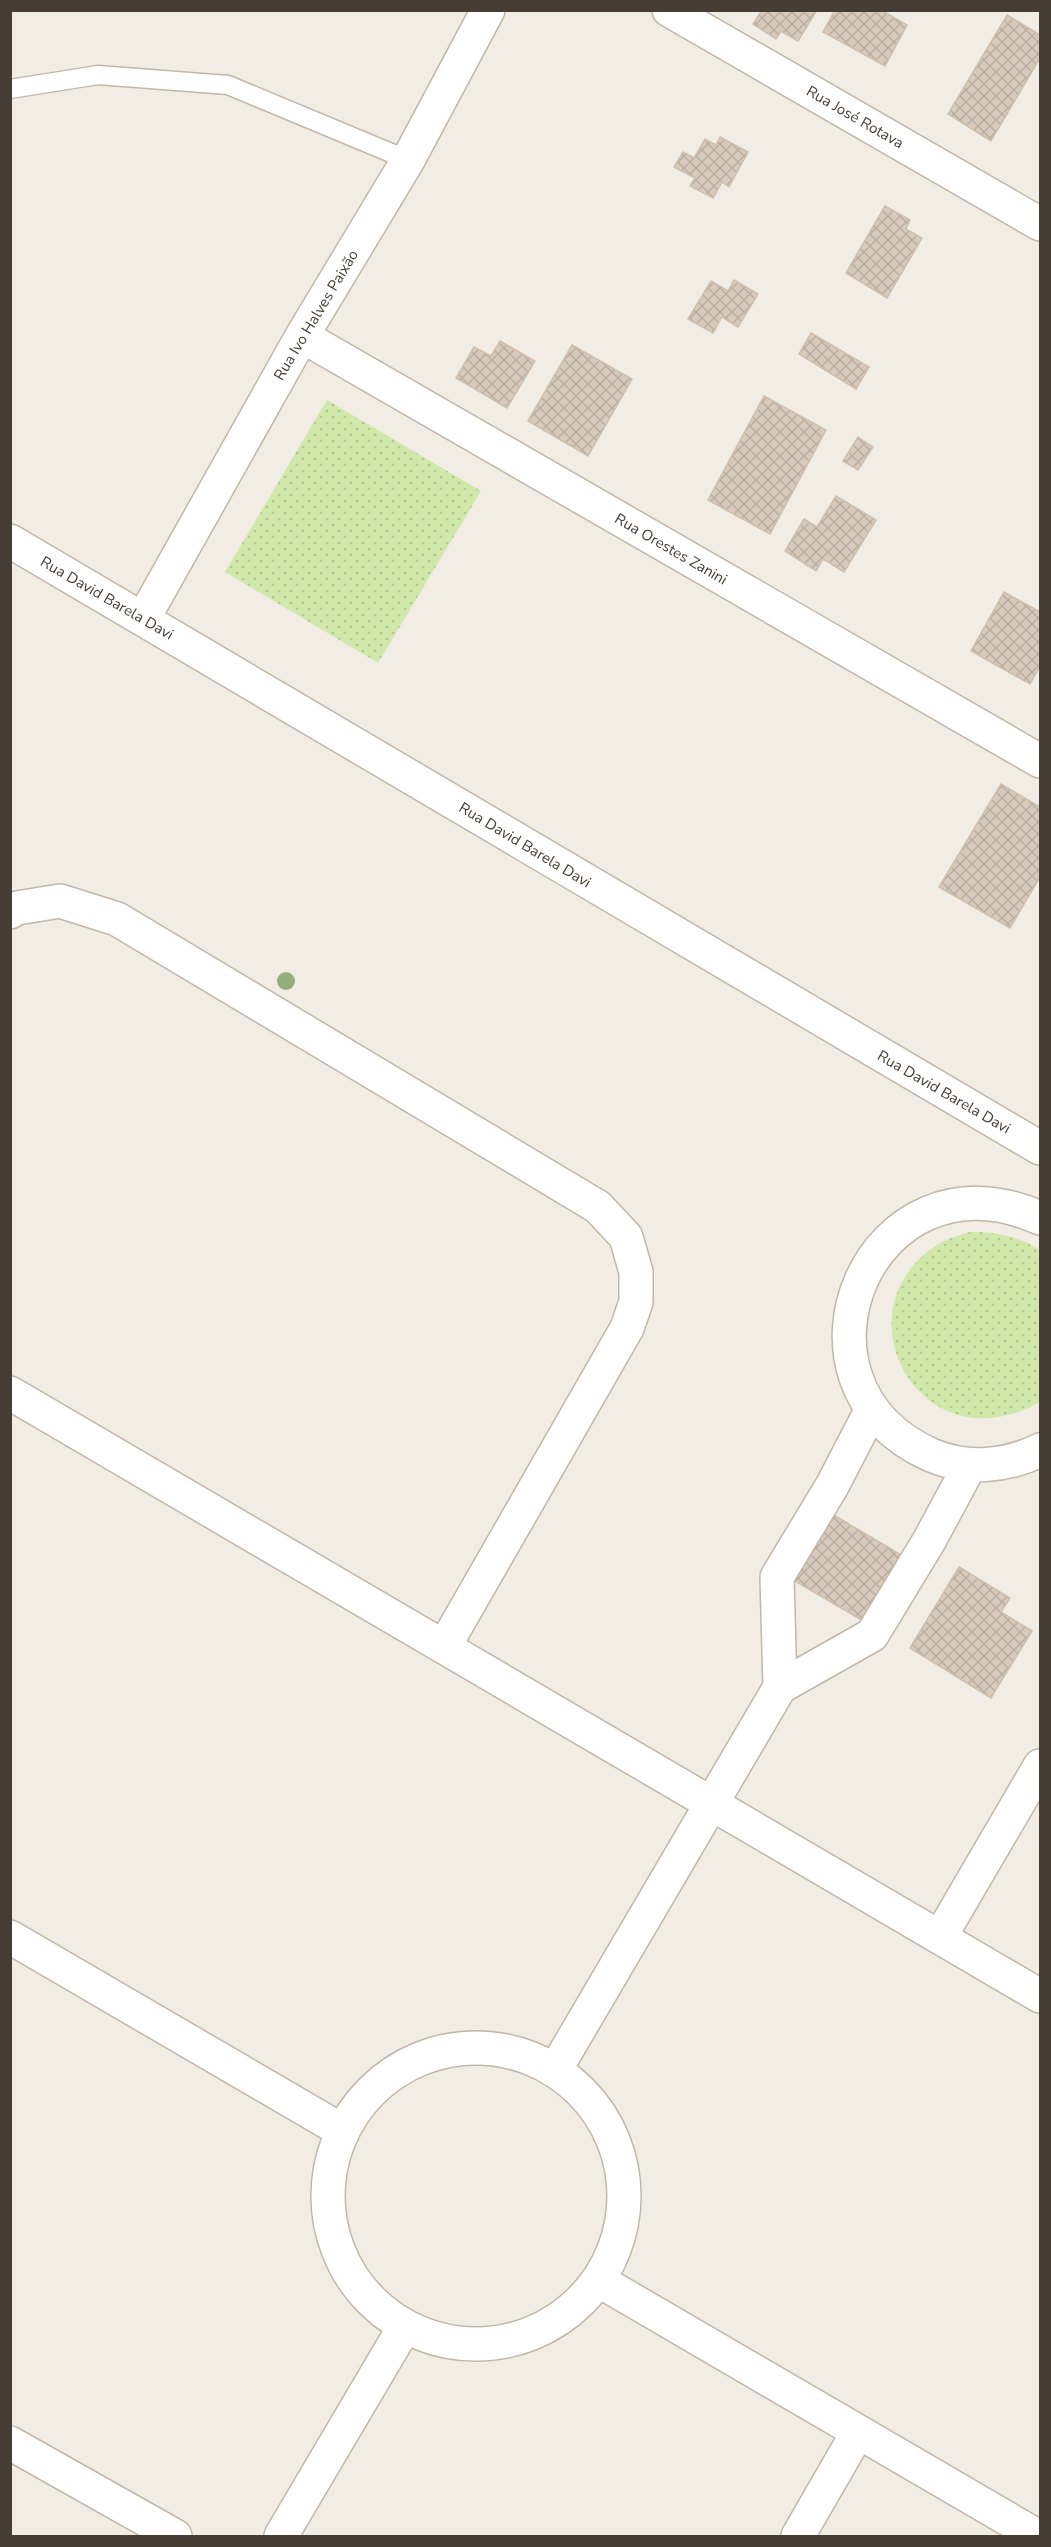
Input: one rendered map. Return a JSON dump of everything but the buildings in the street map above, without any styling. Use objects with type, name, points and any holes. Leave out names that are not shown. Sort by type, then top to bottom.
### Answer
[{"type":"street","name":"Rua Ivo Halves Paixão","points":[[143,619],[302,336],[408,160],[488,10]]},
{"type":"street","name":"Rua José Rotava","points":[[669,10],[1041,224]]},
{"type":"street","name":"Rua Orestes Zanini","points":[[302,336],[1041,761]]},
{"type":"street","name":"Rua David Barela Davi","points":[[10,541],[1041,1148]]},
{"type":"street","points":[[10,912],[17,908],[60,901],[117,919],[598,1207],[626,1237],[636,1272],[636,1302],[627,1329],[444,1647]]},
{"type":"street","points":[[1041,1218],[1021,1209],[991,1203],[961,1203],[932,1211],[906,1225],[883,1245],[866,1268],[854,1296],[849,1324],[850,1354],[858,1383],[872,1409],[892,1431],[916,1448],[942,1460],[970,1465],[998,1464],[1026,1457],[1041,1450]]},
{"type":"street","points":[[10,1393],[1041,1996]]},
{"type":"street","points":[[780,1687],[777,1578],[832,1486],[872,1409]]},
{"type":"street","points":[[555,2070],[780,1687],[872,1635],[929,1541],[970,1465]]},
{"type":"street","points":[[940,1937],[1041,1766]]},
{"type":"street","points":[[10,1937],[341,2130]]},
{"type":"street","points":[[459,2048],[479,2049],[508,2051],[555,2070],[591,2101],[615,2143],[625,2190],[619,2237],[598,2280],[568,2312],[531,2334],[489,2343],[446,2340],[405,2326],[369,2299],[343,2262],[328,2218],[328,2173],[341,2130],[370,2090],[411,2061],[459,2048]]},
{"type":"street","points":[[598,2280],[1037,2536]]},
{"type":"street","points":[[281,2536],[405,2326]]},
{"type":"street","points":[[798,2536],[858,2432]]},
{"type":"street","points":[[10,2443],[175,2536]]},
{"type":"lane","points":[[10,89],[98,75],[228,85],[408,160]]},
{"type":"green space","points":[[327,400],[481,491],[378,663],[225,572]]},
{"type":"green space","points":[[970,1232],[1006,1236],[1023,1241],[1040,1250],[1040,1402],[996,1417],[958,1415],[926,1398],[904,1371],[893,1337],[894,1302],[911,1269],[944,1241]]}]
